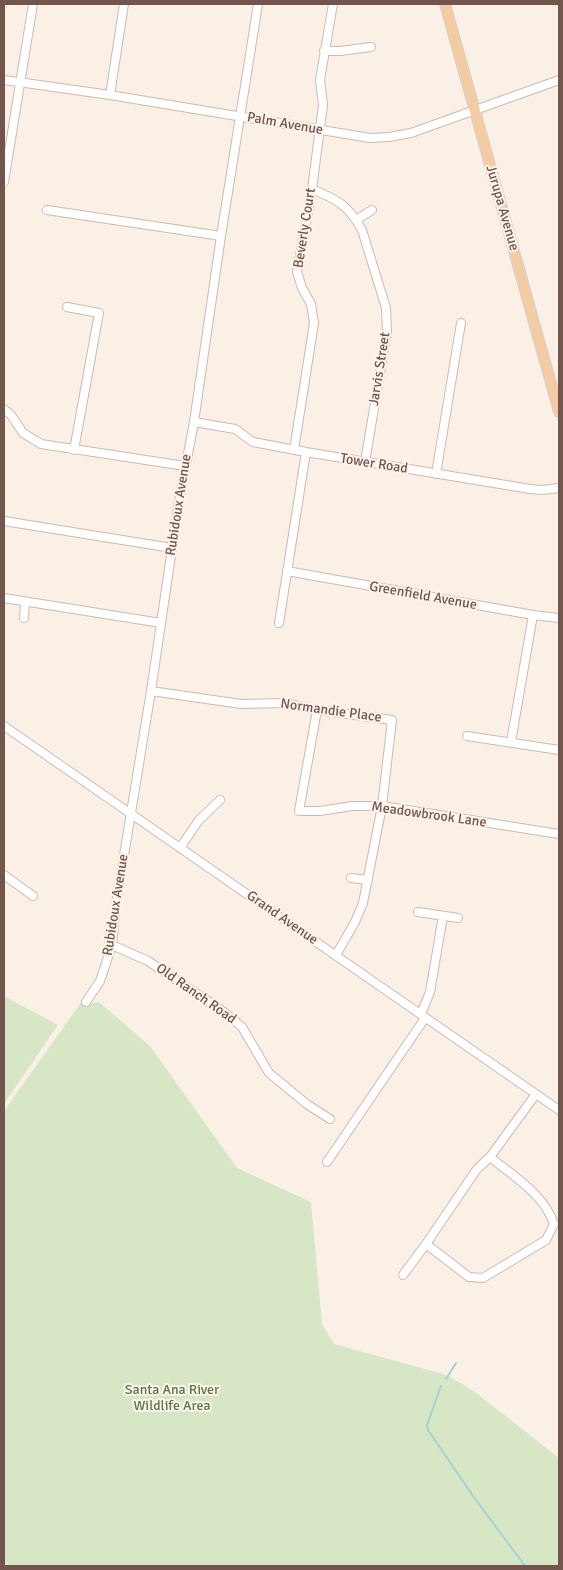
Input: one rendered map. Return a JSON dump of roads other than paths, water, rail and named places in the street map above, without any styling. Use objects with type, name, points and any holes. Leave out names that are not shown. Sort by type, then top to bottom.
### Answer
[{"type":"main road","name":"Jurupa Avenue","points":[[444,4],[559,412]]},
{"type":"street","points":[[4,182],[33,4]]},
{"type":"street","points":[[110,95],[124,4]]},
{"type":"street","name":"Rubidoux Avenue","points":[[86,1002],[100,981],[112,945],[116,904],[151,691],[184,466],[194,422],[220,236],[258,4]]},
{"type":"street","name":"Beverly Court","points":[[294,450],[314,323],[311,304],[302,288],[297,272],[312,189],[320,130],[323,105],[320,80],[333,4]]},
{"type":"street","points":[[324,51],[371,47]]},
{"type":"street","name":"Palm Avenue","points":[[4,80],[110,95],[370,138],[398,136],[418,131],[559,80]]},
{"type":"street","name":"Jarvis Street","points":[[312,189],[344,204],[356,220],[362,230],[386,308],[387,331],[365,462]]},
{"type":"street","points":[[46,210],[220,236]]},
{"type":"street","points":[[356,220],[372,210]]},
{"type":"street","points":[[67,307],[99,313],[74,450]]},
{"type":"street","points":[[436,474],[461,323]]},
{"type":"street","points":[[4,409],[11,415],[23,433],[41,444],[184,466]]},
{"type":"street","name":"Tower Road","points":[[194,422],[235,430],[253,442],[294,450],[530,489],[559,488]]},
{"type":"street","points":[[279,623],[306,452]]},
{"type":"street","points":[[4,521],[172,548]]},
{"type":"street","name":"Greenfield Avenue","points":[[287,571],[532,615],[559,618]]},
{"type":"street","points":[[4,598],[161,623]]},
{"type":"street","points":[[24,618],[25,601]]},
{"type":"street","points":[[511,742],[532,615]]},
{"type":"street","name":"Normandie Place","points":[[151,691],[241,704],[285,703],[317,710],[392,720],[382,806]]},
{"type":"street","name":"Meadowbrook Lane","points":[[317,710],[299,811],[320,811],[352,806],[382,806],[559,834]]},
{"type":"street","name":"Grand Avenue","points":[[4,726],[559,1110]]},
{"type":"street","points":[[467,736],[559,750]]},
{"type":"street","points":[[180,848],[199,820],[220,800]]},
{"type":"street","points":[[336,955],[361,910],[382,806]]},
{"type":"street","points":[[4,875],[33,896]]},
{"type":"street","points":[[351,878],[368,880]]},
{"type":"street","points":[[418,912],[458,918]]},
{"type":"street","points":[[327,1162],[423,1016],[430,992],[444,916]]},
{"type":"street","name":"Old Ranch Road","points":[[112,945],[148,961],[230,1017],[242,1027],[269,1073],[308,1106],[330,1119]]},
{"type":"street","points":[[403,1275],[477,1169],[490,1157],[536,1094]]},
{"type":"street","points":[[426,1244],[469,1277],[482,1278],[546,1240],[554,1224],[550,1212],[543,1201],[490,1157]]},
{"type":"waterway","points":[[446,1379],[456,1363]]},
{"type":"waterway","points":[[441,1386],[427,1425],[428,1430],[473,1496],[525,1566]]},
{"type":"park label","name":"Santa Ana River Wildlife Area","points":[[172,1398]]}]
